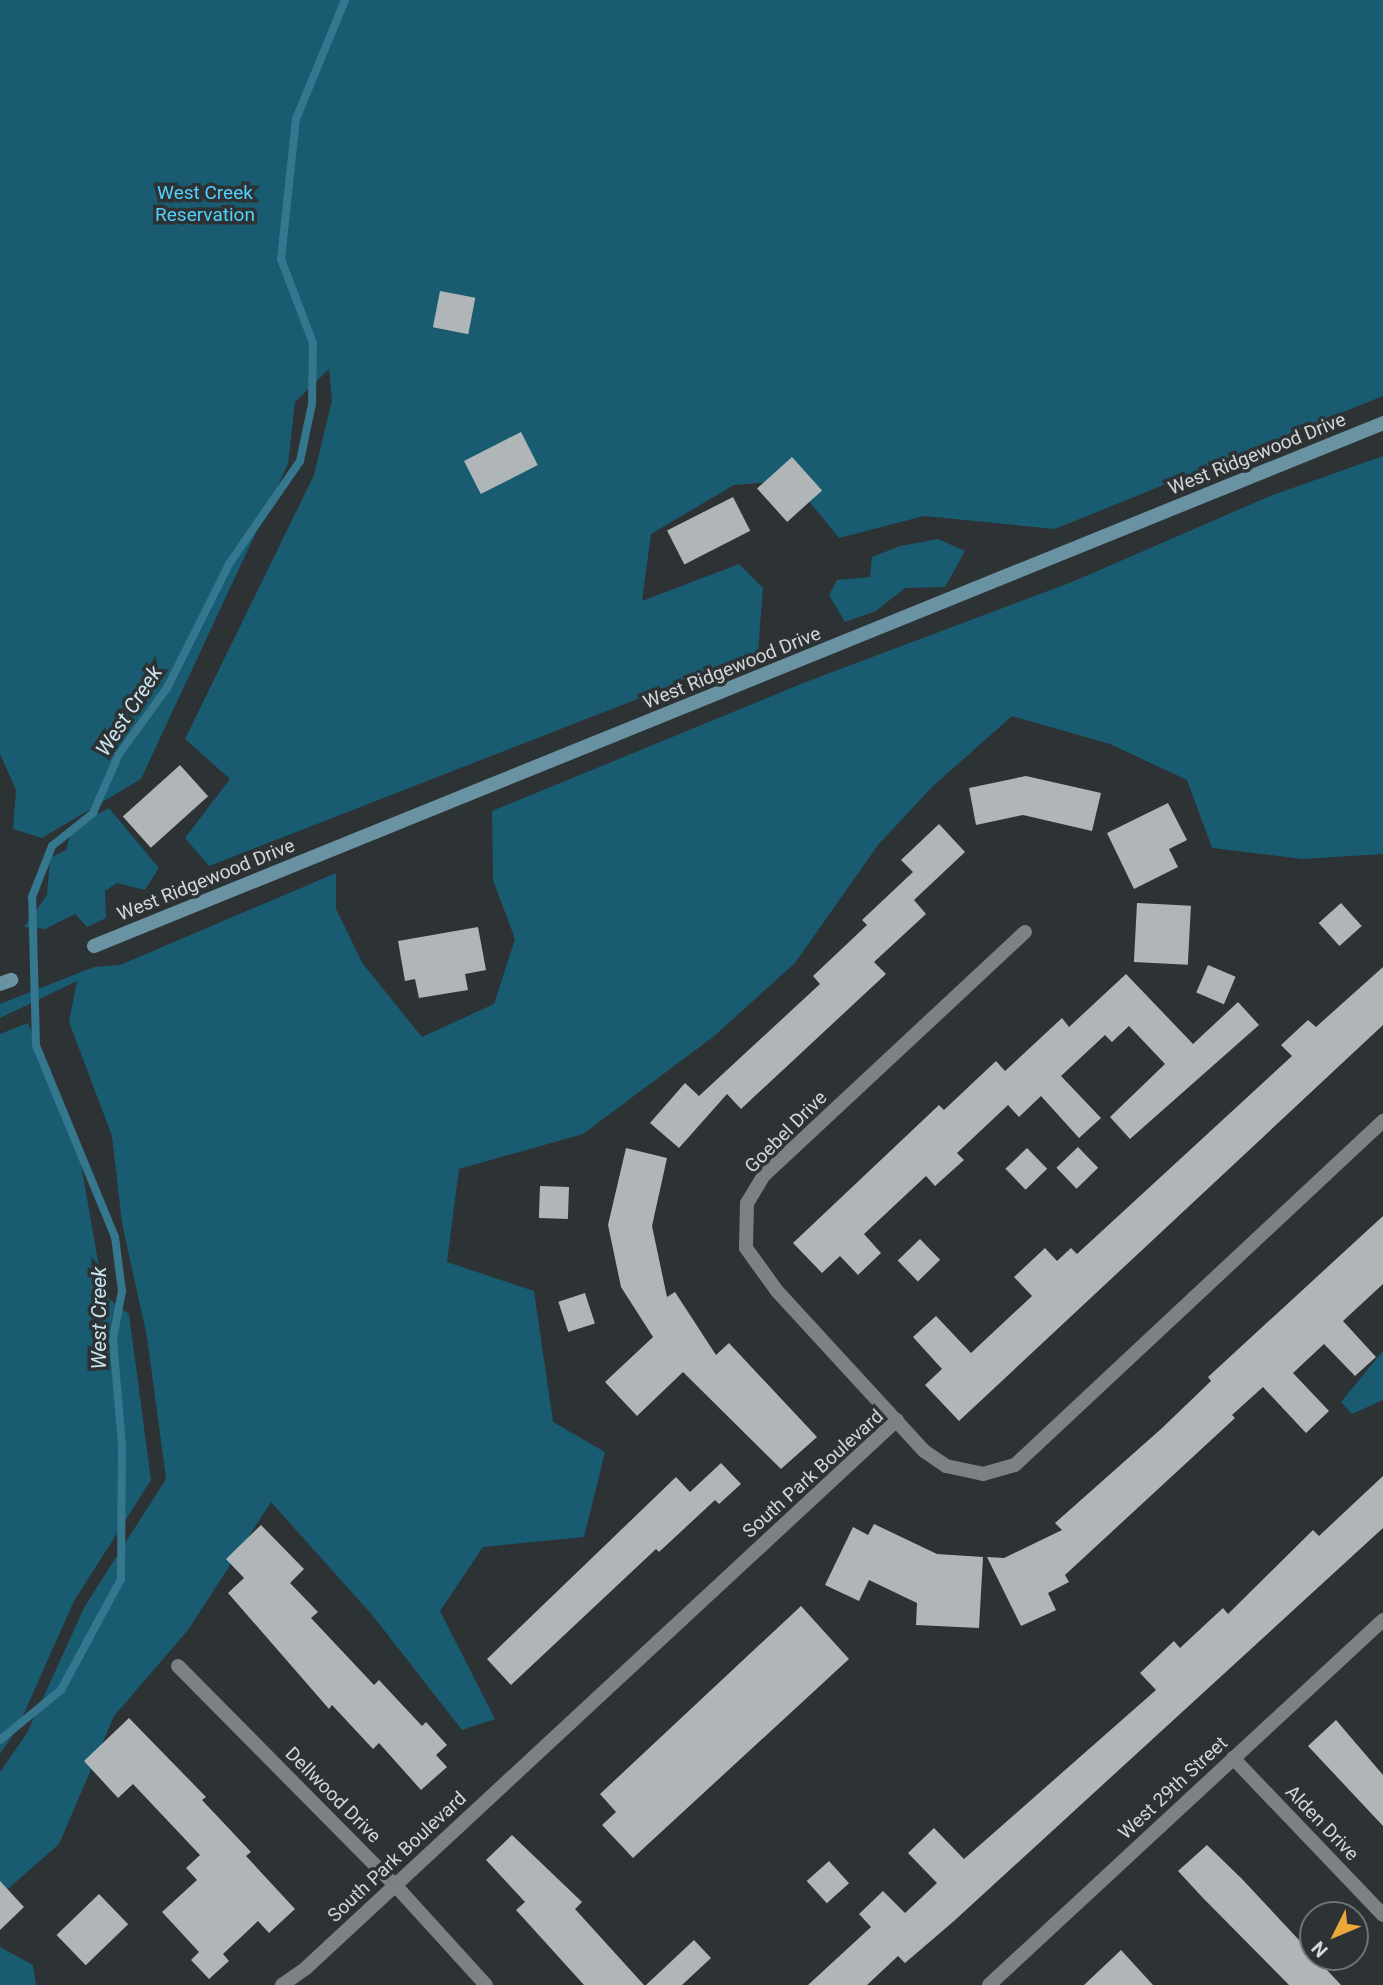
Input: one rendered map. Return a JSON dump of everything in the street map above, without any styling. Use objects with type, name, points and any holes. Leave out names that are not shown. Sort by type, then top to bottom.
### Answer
[{"type":"street","name":"West Ridgewood Drive","points":[[94,946],[1383,423]]},
{"type":"street","name":"Goebel Drive","points":[[897,1420],[777,1291],[746,1248],[747,1203],[764,1175],[1025,932]]},
{"type":"street","name":"South Park Boulevard","points":[[282,1985],[395,1885],[897,1420],[924,1451],[946,1466],[983,1474],[1015,1465],[1383,1121]]},
{"type":"street","name":"West 29th Street","points":[[989,1985],[1383,1620]]},
{"type":"street","name":"Dellwood Drive","points":[[178,1666],[395,1885],[486,1985]]},
{"type":"street","name":"Alden Drive","points":[[1233,1758],[1383,1915]]},
{"type":"green space","name":"West Creek Reservation","points":[[0,0],[1383,0],[1383,396],[1055,529],[924,516],[839,538],[792,480],[734,485],[651,534],[642,601],[739,564],[763,588],[758,652],[209,866],[185,838],[230,779],[185,739],[314,475],[332,400],[329,369],[295,402],[288,464],[141,779],[42,838],[13,829],[16,790],[0,754]]},
{"type":"green space","points":[[1383,456],[1383,854],[1303,859],[1212,848],[1187,780],[1110,744],[1012,716],[932,787],[878,845],[795,963],[713,1037],[583,1134],[459,1169],[447,1262],[534,1291],[553,1422],[605,1452],[584,1537],[483,1547],[440,1611],[495,1719],[462,1730],[373,1616],[271,1502],[188,1630],[114,1716],[59,1844],[0,1896],[0,1772],[27,1733],[85,1606],[166,1479],[147,1337],[122,1223],[112,1136],[69,1022],[77,981],[0,1018],[0,1004],[94,967],[120,965],[336,873],[336,909],[363,964],[422,1037],[494,1004],[515,939],[493,880],[492,811],[811,680],[1072,582],[1270,496]]},
{"type":"green space","points":[[938,539],[965,551],[945,587],[905,588],[876,611],[845,622],[829,595],[837,580],[870,577],[872,557],[900,546]]},
{"type":"green space","points":[[109,808],[159,868],[145,890],[117,883],[105,891],[106,918],[87,927],[75,914],[45,929],[24,927],[47,895],[50,858],[66,850],[72,827]]},
{"type":"green space","points":[[28,1023],[76,1136],[104,1295],[129,1314],[151,1480],[74,1601],[17,1729],[0,1754],[0,1034]]},
{"type":"green space","points":[[1383,1351],[1383,1400],[1352,1414],[1341,1402]]},
{"type":"green space","points":[[0,1947],[33,1965],[36,1985],[0,1985]]},
{"type":"building","points":[[440,291],[475,298],[468,334],[433,327]]},
{"type":"building","points":[[521,432],[538,465],[481,494],[464,461]]},
{"type":"building","points":[[792,457],[822,490],[787,522],[757,488]]},
{"type":"building","points":[[733,497],[750,531],[684,564],[667,531]]},
{"type":"building","points":[[180,765],[208,796],[151,848],[123,817]]},
{"type":"building","points":[[1026,776],[1101,793],[1092,831],[1023,815],[976,825],[969,788]]},
{"type":"building","points":[[1168,803],[1187,840],[1169,849],[1178,867],[1134,889],[1107,833]]},
{"type":"building","points":[[939,824],[965,852],[914,900],[926,914],[874,962],[886,974],[741,1109],[727,1094],[679,1148],[650,1123],[685,1083],[699,1096],[820,984],[813,976],[867,925],[862,920],[913,872],[901,860]]},
{"type":"building","points":[[1137,903],[1191,906],[1188,965],[1134,962]]},
{"type":"building","points":[[1341,903],[1362,926],[1339,946],[1319,923]]},
{"type":"building","points":[[478,927],[486,970],[465,974],[468,990],[419,998],[415,979],[405,981],[398,941]]},
{"type":"building","points":[[1208,965],[1236,977],[1224,1004],[1196,993]]},
{"type":"building","points":[[1383,967],[1383,1025],[959,1421],[925,1385],[942,1369],[913,1337],[936,1316],[971,1353],[1032,1296],[1014,1277],[1045,1248],[1057,1261],[1071,1248],[1077,1254],[1292,1056],[1281,1045],[1308,1020],[1316,1027]]},
{"type":"building","points":[[1126,974],[1193,1044],[1238,1002],[1259,1025],[1130,1139],[1110,1117],[1165,1064],[1129,1026],[1112,1042],[1105,1035],[1061,1076],[1101,1118],[1079,1138],[1041,1096],[1019,1117],[1008,1105],[957,1153],[964,1160],[935,1186],[926,1176],[864,1234],[881,1253],[858,1275],[840,1256],[822,1273],[793,1243],[939,1105],[944,1110],[996,1061],[1005,1071],[1062,1018],[1069,1027]]},
{"type":"building","points":[[1078,1147],[1098,1168],[1077,1189],[1056,1168]]},
{"type":"building","points":[[626,1148],[667,1158],[652,1226],[667,1297],[675,1292],[716,1355],[729,1343],[817,1437],[781,1469],[683,1372],[637,1416],[605,1382],[653,1337],[621,1287],[608,1225]]},
{"type":"building","points":[[1027,1148],[1047,1169],[1026,1190],[1005,1169]]},
{"type":"building","points":[[540,1186],[569,1187],[568,1219],[539,1218]]},
{"type":"building","points":[[1383,1216],[1383,1284],[1343,1321],[1376,1357],[1355,1376],[1324,1344],[1293,1373],[1329,1411],[1306,1433],[1263,1387],[1232,1415],[1235,1418],[1065,1575],[1069,1582],[1048,1593],[1056,1610],[1021,1626],[987,1557],[1004,1558],[1062,1530],[1055,1523],[1161,1429],[1211,1381],[1208,1377]]},
{"type":"building","points":[[920,1239],[940,1260],[918,1281],[898,1261]]},
{"type":"building","points":[[585,1293],[595,1323],[568,1332],[558,1302]]},
{"type":"building","points":[[721,1463],[741,1484],[719,1504],[715,1500],[659,1552],[656,1549],[511,1685],[487,1659],[676,1477],[690,1492]]},
{"type":"building","points":[[1383,1476],[1383,1528],[954,1921],[905,1963],[898,1956],[867,1985],[808,1985],[871,1927],[859,1914],[883,1891],[905,1913],[937,1883],[908,1853],[934,1828],[964,1859],[1156,1690],[1140,1673],[1174,1641],[1180,1648],[1223,1608],[1228,1614],[1313,1530],[1319,1536]]},
{"type":"building","points":[[874,1524],[937,1554],[983,1557],[979,1628],[916,1625],[917,1603],[869,1580],[859,1601],[825,1585],[853,1527],[868,1535]]},
{"type":"building","points":[[261,1525],[304,1569],[290,1583],[318,1612],[311,1618],[374,1685],[379,1680],[422,1726],[426,1722],[447,1745],[436,1755],[447,1767],[421,1790],[379,1743],[373,1749],[332,1705],[329,1709],[228,1593],[244,1578],[226,1559]]},
{"type":"building","points":[[801,1606],[849,1659],[633,1858],[602,1825],[616,1812],[600,1794]]},
{"type":"building","points":[[129,1718],[206,1797],[202,1800],[251,1852],[246,1856],[295,1909],[269,1933],[258,1921],[223,1954],[229,1961],[209,1979],[191,1960],[199,1952],[162,1912],[197,1880],[186,1868],[200,1855],[133,1784],[118,1798],[84,1761]]},
{"type":"building","points":[[1336,1720],[1383,1775],[1383,1826],[1308,1746]]},
{"type":"building","points":[[512,1835],[582,1902],[575,1909],[644,1985],[584,1985],[516,1910],[525,1902],[486,1860]]},
{"type":"building","points":[[1207,1845],[1299,1940],[1299,1971],[1328,1971],[1341,1985],[1289,1985],[1178,1871]]},
{"type":"building","points":[[829,1861],[849,1883],[827,1903],[807,1881]]},
{"type":"building","points":[[0,1881],[24,1907],[0,1930]]},
{"type":"building","points":[[99,1894],[128,1924],[86,1965],[57,1935]]},
{"type":"building","points":[[694,1940],[711,1958],[682,1985],[646,1985]]},
{"type":"building","points":[[1121,1950],[1153,1985],[1084,1985]]},
{"type":"waterway","name":"West Creek","points":[[0,1740],[61,1690],[121,1579],[122,1446],[113,1339],[122,1291],[115,1237],[36,1045],[32,897],[52,846],[93,813],[119,754],[167,688],[229,564],[300,461],[312,404],[313,343],[281,259],[296,119],[345,0]]}]
